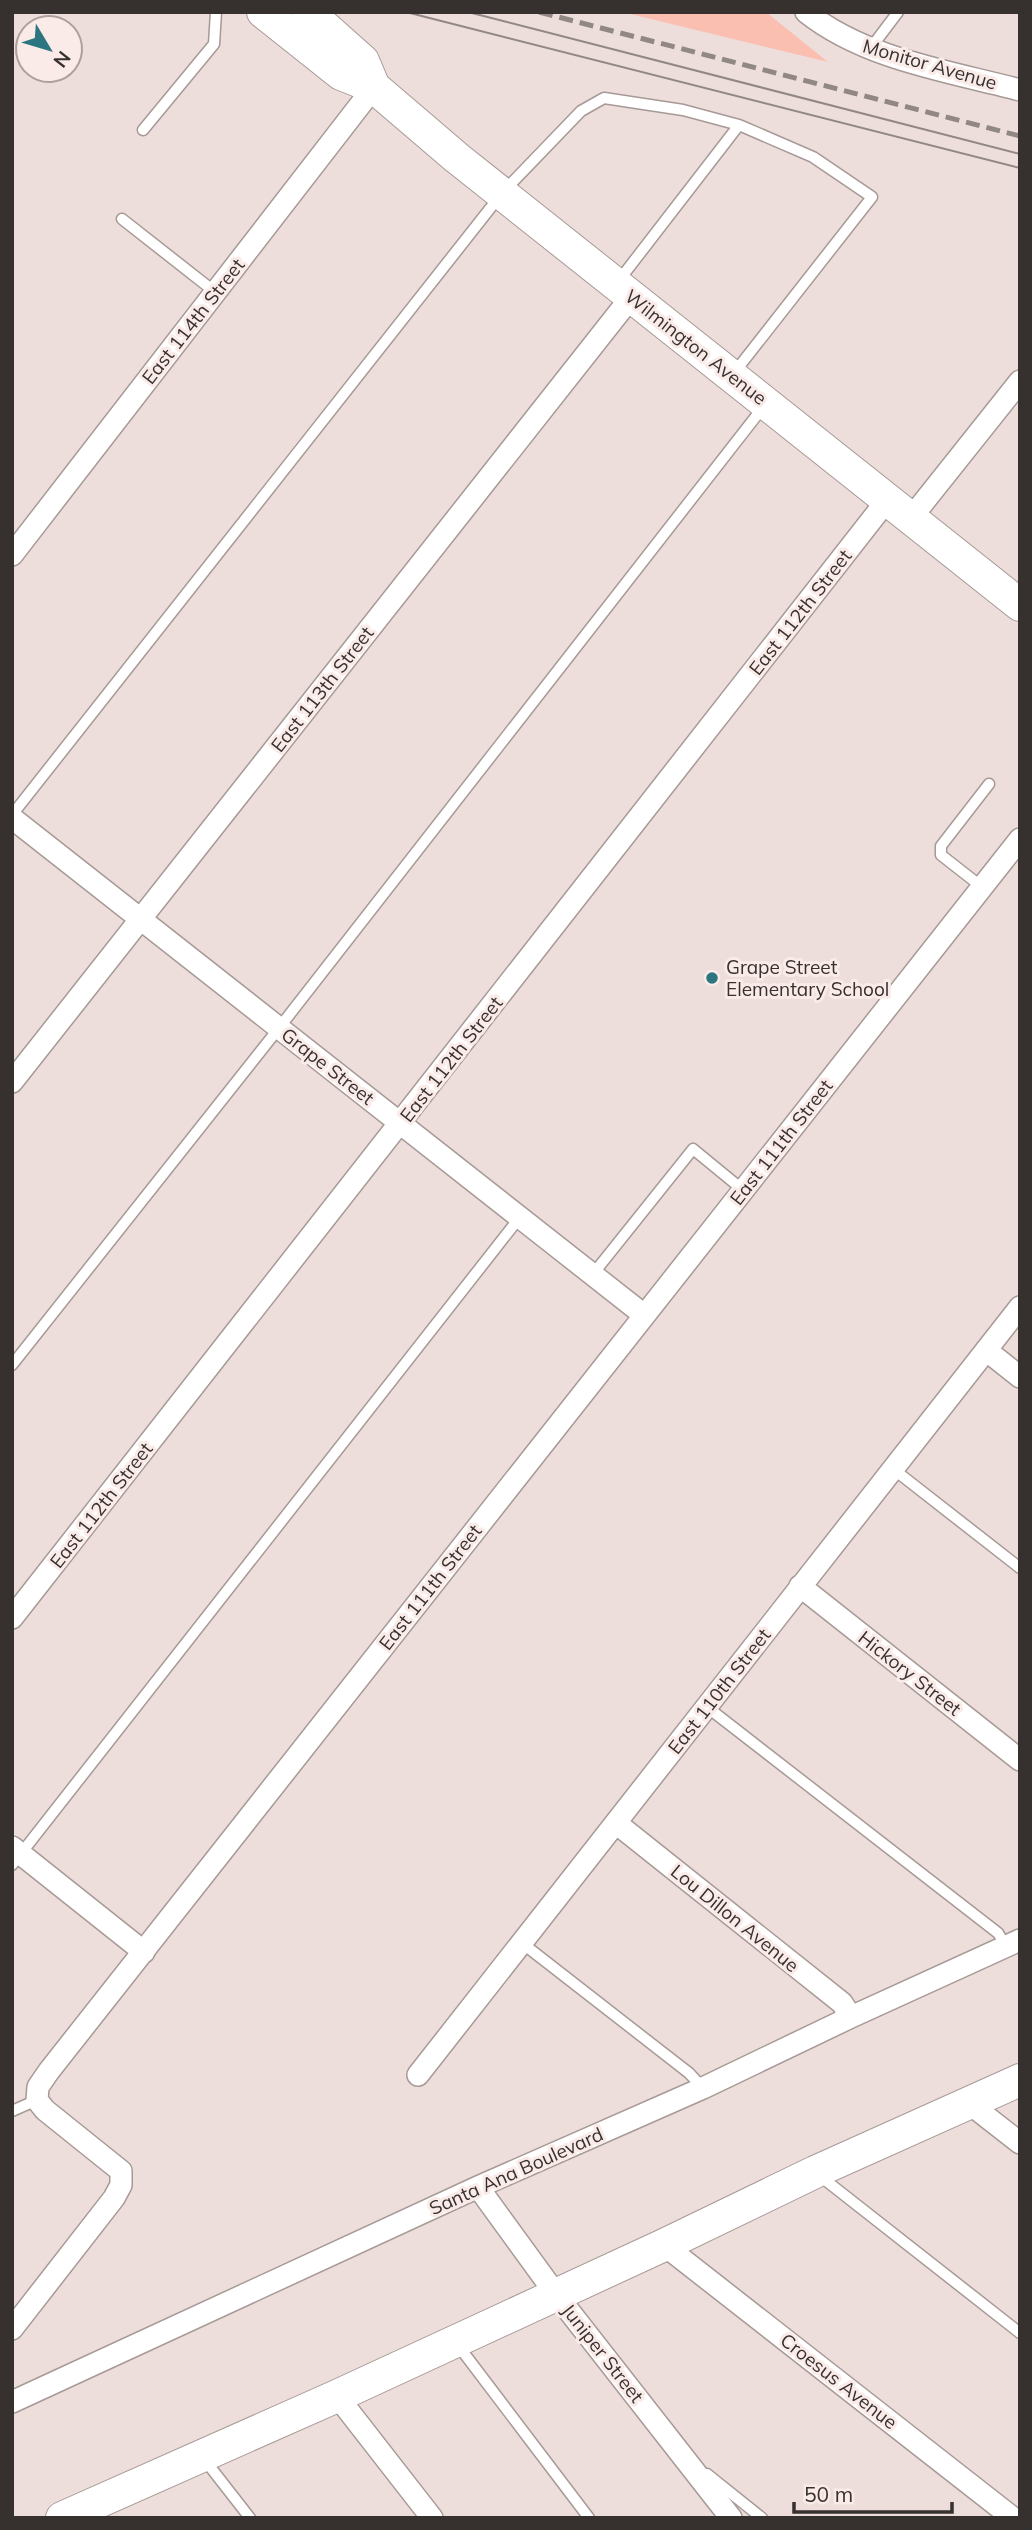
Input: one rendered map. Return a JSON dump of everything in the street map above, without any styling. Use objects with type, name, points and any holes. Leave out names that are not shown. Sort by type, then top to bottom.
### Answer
[{"type":"main road","name":"Wilmington Avenue","points":[[263,12],[341,74],[368,74]]},
{"type":"main road","points":[[283,12],[347,62],[368,74]]},
{"type":"main road","name":"Wilmington Avenue","points":[[307,12],[457,158],[1020,605]]},
{"type":"main road","points":[[66,2517],[455,2342],[815,2172],[1020,2080]]},
{"type":"street","name":"Monitor Avenue","points":[[806,12],[822,25],[869,49],[1020,90]]},
{"type":"street","name":"East 114th Street","points":[[12,555],[215,292],[368,74]]},
{"type":"street","name":"East 113th Street","points":[[12,1082],[141,919],[624,290]]},
{"type":"street","name":"East 112th Street","points":[[12,1618],[401,1123],[900,509],[1017,391]]},
{"type":"street","name":"Grape Street","points":[[12,817],[645,1314]]},
{"type":"street","name":"East 111th Street","points":[[37,2100],[38,2087],[49,2071],[1020,839]]},
{"type":"street","name":"East 110th Street","points":[[418,2075],[1020,1307]]},
{"type":"street","points":[[986,1350],[1020,1377]]},
{"type":"street","name":"Hickory Street","points":[[800,1586],[1020,1760]]},
{"type":"street","name":"Lou Dillon Avenue","points":[[616,1823],[842,2003],[850,2017]]},
{"type":"street","points":[[15,1855],[144,1952]]},
{"type":"street","name":"Santa Ana Boulevard","points":[[12,2402],[478,2187],[703,2088],[1013,1943]]},
{"type":"street","points":[[12,2329],[114,2198],[121,2185],[121,2171],[45,2110],[37,2100]]},
{"type":"street","points":[[970,2104],[1020,2143]]},
{"type":"street","name":"Juniper Street","points":[[478,2187],[555,2293],[731,2518]]},
{"type":"street","name":"Croesus Avenue","points":[[664,2245],[1013,2518]]},
{"type":"street","points":[[337,2396],[432,2518]]},
{"type":"lane","points":[[143,130],[214,44],[216,12]]},
{"type":"lane","points":[[869,49],[898,12]]},
{"type":"lane","points":[[12,817],[503,192],[581,111],[604,98],[683,110],[739,125],[813,157],[872,197],[732,376]]},
{"type":"lane","points":[[624,290],[739,125]]},
{"type":"lane","points":[[122,219],[215,292]]},
{"type":"lane","points":[[12,1365],[279,1028],[766,402]]},
{"type":"lane","points":[[982,887],[942,855],[941,846],[989,784]]},
{"type":"lane","points":[[593,1274],[693,1149],[743,1190]]},
{"type":"lane","points":[[15,1855],[520,1217]]},
{"type":"lane","points":[[892,1468],[1020,1568]]},
{"type":"lane","points":[[707,1707],[1013,1943]]},
{"type":"lane","points":[[522,1942],[689,2073],[703,2088]]},
{"type":"lane","points":[[12,2111],[37,2100]]},
{"type":"lane","points":[[815,2172],[1020,2333]]},
{"type":"lane","points":[[455,2342],[589,2518]]},
{"type":"lane","points":[[203,2457],[250,2518]]},
{"type":"lane","points":[[685,2458],[762,2518]]},
{"type":"shaded area","points":[[622,12],[766,12],[828,62]]},
{"type":"tram line","points":[[406,12],[1020,168]]},
{"type":"tram line","points":[[468,12],[1020,154]]},
{"type":"railway","points":[[539,12],[1020,136]]},
{"type":"place","name":"Grape Street Elementary School","points":[[712,978]]}]
